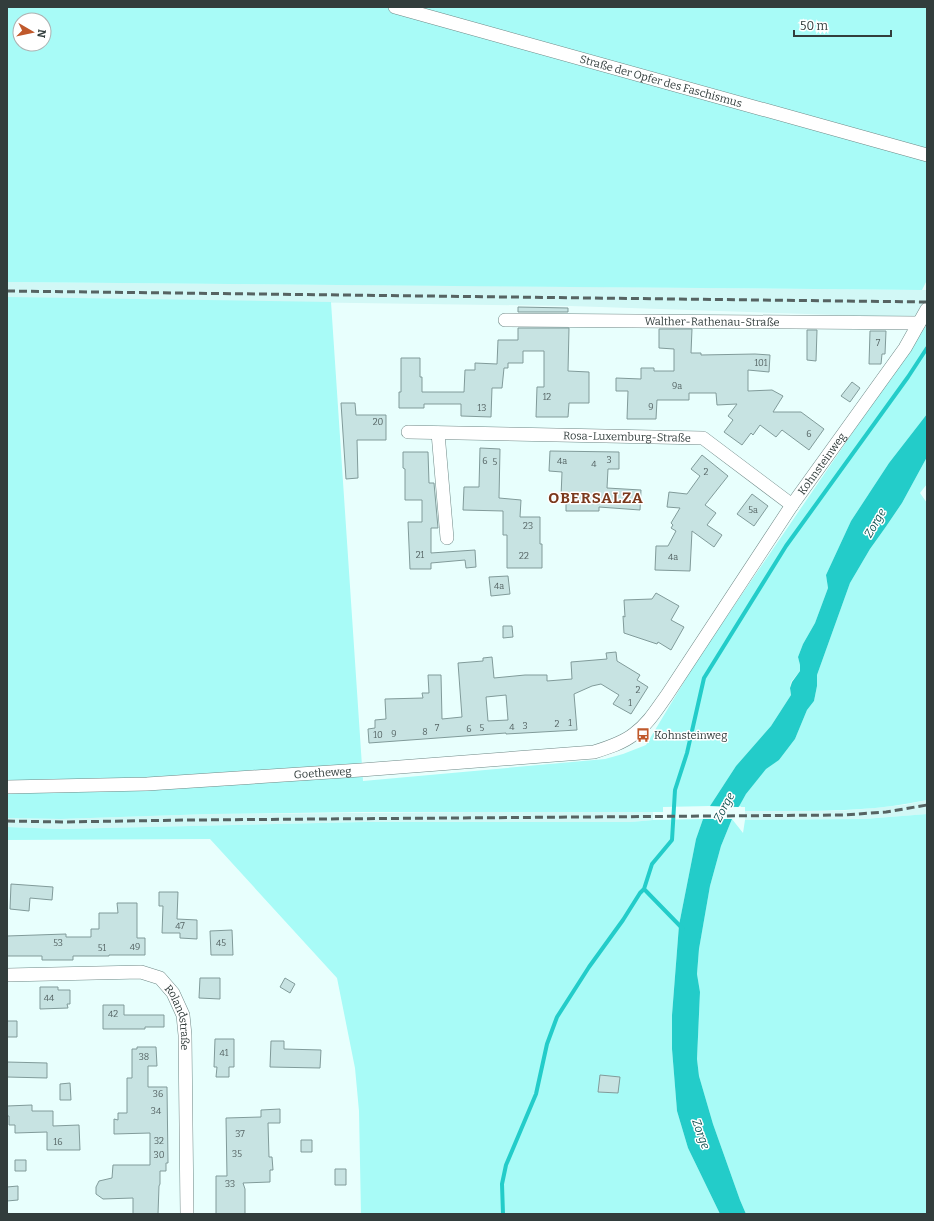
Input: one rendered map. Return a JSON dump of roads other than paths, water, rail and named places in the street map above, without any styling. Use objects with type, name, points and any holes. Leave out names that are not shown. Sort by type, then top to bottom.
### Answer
[{"type":"street","name":"Straße der Opfer des Faschismus","points":[[395,7],[927,155]]},
{"type":"street","name":"Kohnsteinweg","points":[[634,735],[650,719],[667,696],[792,505],[905,348],[927,309]]},
{"type":"street","name":"Walther-Rathenau-Straße","points":[[505,320],[920,323]]},
{"type":"street","name":"Rosa-Luxemburg-Straße","points":[[408,432],[703,438],[792,505]]},
{"type":"street","points":[[438,433],[447,538]]},
{"type":"street","name":"Goetheweg","points":[[7,787],[147,784],[594,752],[613,746],[634,735]]},
{"type":"street","name":"Rolandstraße","points":[[7,974],[141,972],[160,978],[173,993],[183,1014],[185,1035],[187,1214]]},
{"type":"water","name":"Zorge","points":[[927,414],[927,457],[902,503],[870,549],[850,583],[817,675],[817,686],[814,701],[807,710],[795,739],[779,760],[766,769],[746,794],[732,819],[721,846],[710,886],[699,949],[697,974],[700,992],[697,1059],[699,1076],[713,1124],[746,1214],[720,1214],[688,1148],[677,1111],[672,1049],[672,1015],[679,925],[696,839],[703,819],[710,806],[736,766],[771,726],[791,695],[790,688],[792,682],[800,671],[798,657],[803,644],[815,623],[828,588],[826,575],[851,521],[889,463]]},
{"type":"waterway","points":[[503,1214],[502,1184],[506,1165],[536,1094],[547,1044],[557,1017],[589,967],[644,889],[652,864],[672,840],[675,790],[687,753],[704,678],[786,546],[908,377],[927,348]]},
{"type":"waterway","points":[[644,889],[683,929]]},
{"type":"railway","points":[[7,291],[927,302]]},
{"type":"railway","points":[[7,821],[62,822],[843,815],[886,812],[927,805]]},
{"type":"place","name":"Kohnsteinweg","points":[[643,735]]},
{"type":"district","name":"OBERSALZA","points":[[596,498]]}]
